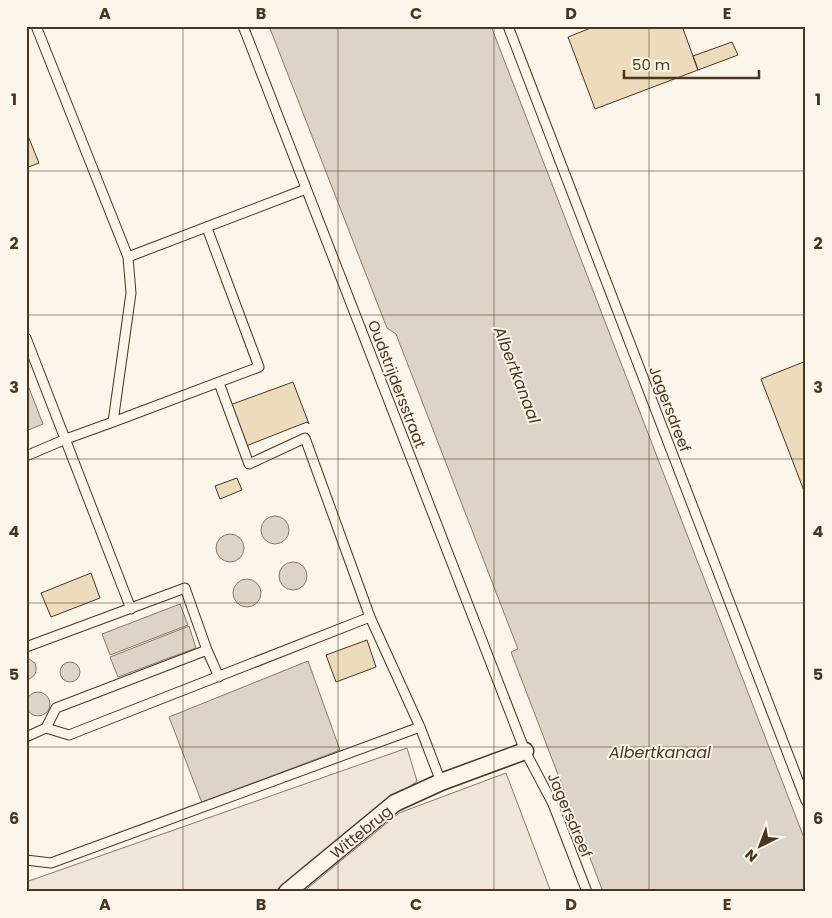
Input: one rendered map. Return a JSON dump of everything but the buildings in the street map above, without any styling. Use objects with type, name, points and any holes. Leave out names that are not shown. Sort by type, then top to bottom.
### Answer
[{"type":"street","name":"Wittebrug","points":[[287,892],[395,803],[441,782],[525,751]]},
{"type":"lane","points":[[36,26],[128,257],[131,293],[113,422]]},
{"type":"lane","name":"Oudstrijdersstraat","points":[[243,26],[525,751]]},
{"type":"lane","name":"Jagersdreef","points":[[508,26],[806,801]]},
{"type":"lane","points":[[128,257],[306,189]]},
{"type":"lane","points":[[26,456],[66,438],[260,367],[207,228]]},
{"type":"lane","points":[[26,338],[131,609]]},
{"type":"lane","points":[[219,382],[249,464],[305,438],[370,617],[420,727],[441,782]]},
{"type":"lane","points":[[26,647],[185,588],[207,650],[219,677]]},
{"type":"lane","points":[[46,728],[69,735],[370,617]]},
{"type":"lane","points":[[26,737],[46,728],[56,708],[207,650]]},
{"type":"lane","points":[[26,860],[50,863],[420,727]]},
{"type":"lane","name":"Jagersdreef","points":[[525,751],[553,804],[587,892]]},
{"type":"shaded area","points":[[407,748],[417,781],[274,892],[26,892],[26,882]]},
{"type":"shaded area","points":[[506,773],[551,892],[303,892],[399,813]]},
{"type":"water","name":"Albertkanaal","points":[[269,26],[491,26],[806,843],[806,892],[603,892],[511,652],[518,649],[396,334],[387,328]]},
{"type":"water","points":[[29,388],[43,424],[26,431],[26,389]]},
{"type":"water","points":[[275,516],[285,520],[289,530],[285,540],[275,544],[265,540],[261,530],[265,520]]},
{"type":"water","points":[[230,534],[240,538],[244,548],[240,558],[230,562],[220,558],[216,548],[220,538]]},
{"type":"water","points":[[293,562],[303,566],[307,576],[303,586],[293,590],[283,586],[279,576],[283,566]]},
{"type":"water","points":[[247,579],[257,583],[261,593],[257,603],[247,607],[237,603],[233,593],[237,583]]},
{"type":"water","points":[[180,604],[188,625],[110,655],[102,634]]},
{"type":"water","points":[[189,626],[196,648],[118,677],[110,657]]},
{"type":"water","points":[[26,657],[35,663],[36,669],[34,676],[26,680]]},
{"type":"water","points":[[308,661],[340,750],[202,803],[169,717]]},
{"type":"water","points":[[66,662],[74,662],[80,668],[80,676],[74,682],[66,682],[60,676],[60,668]]},
{"type":"water","points":[[38,692],[46,696],[50,704],[46,712],[38,716],[30,712],[26,704],[30,696]]}]
